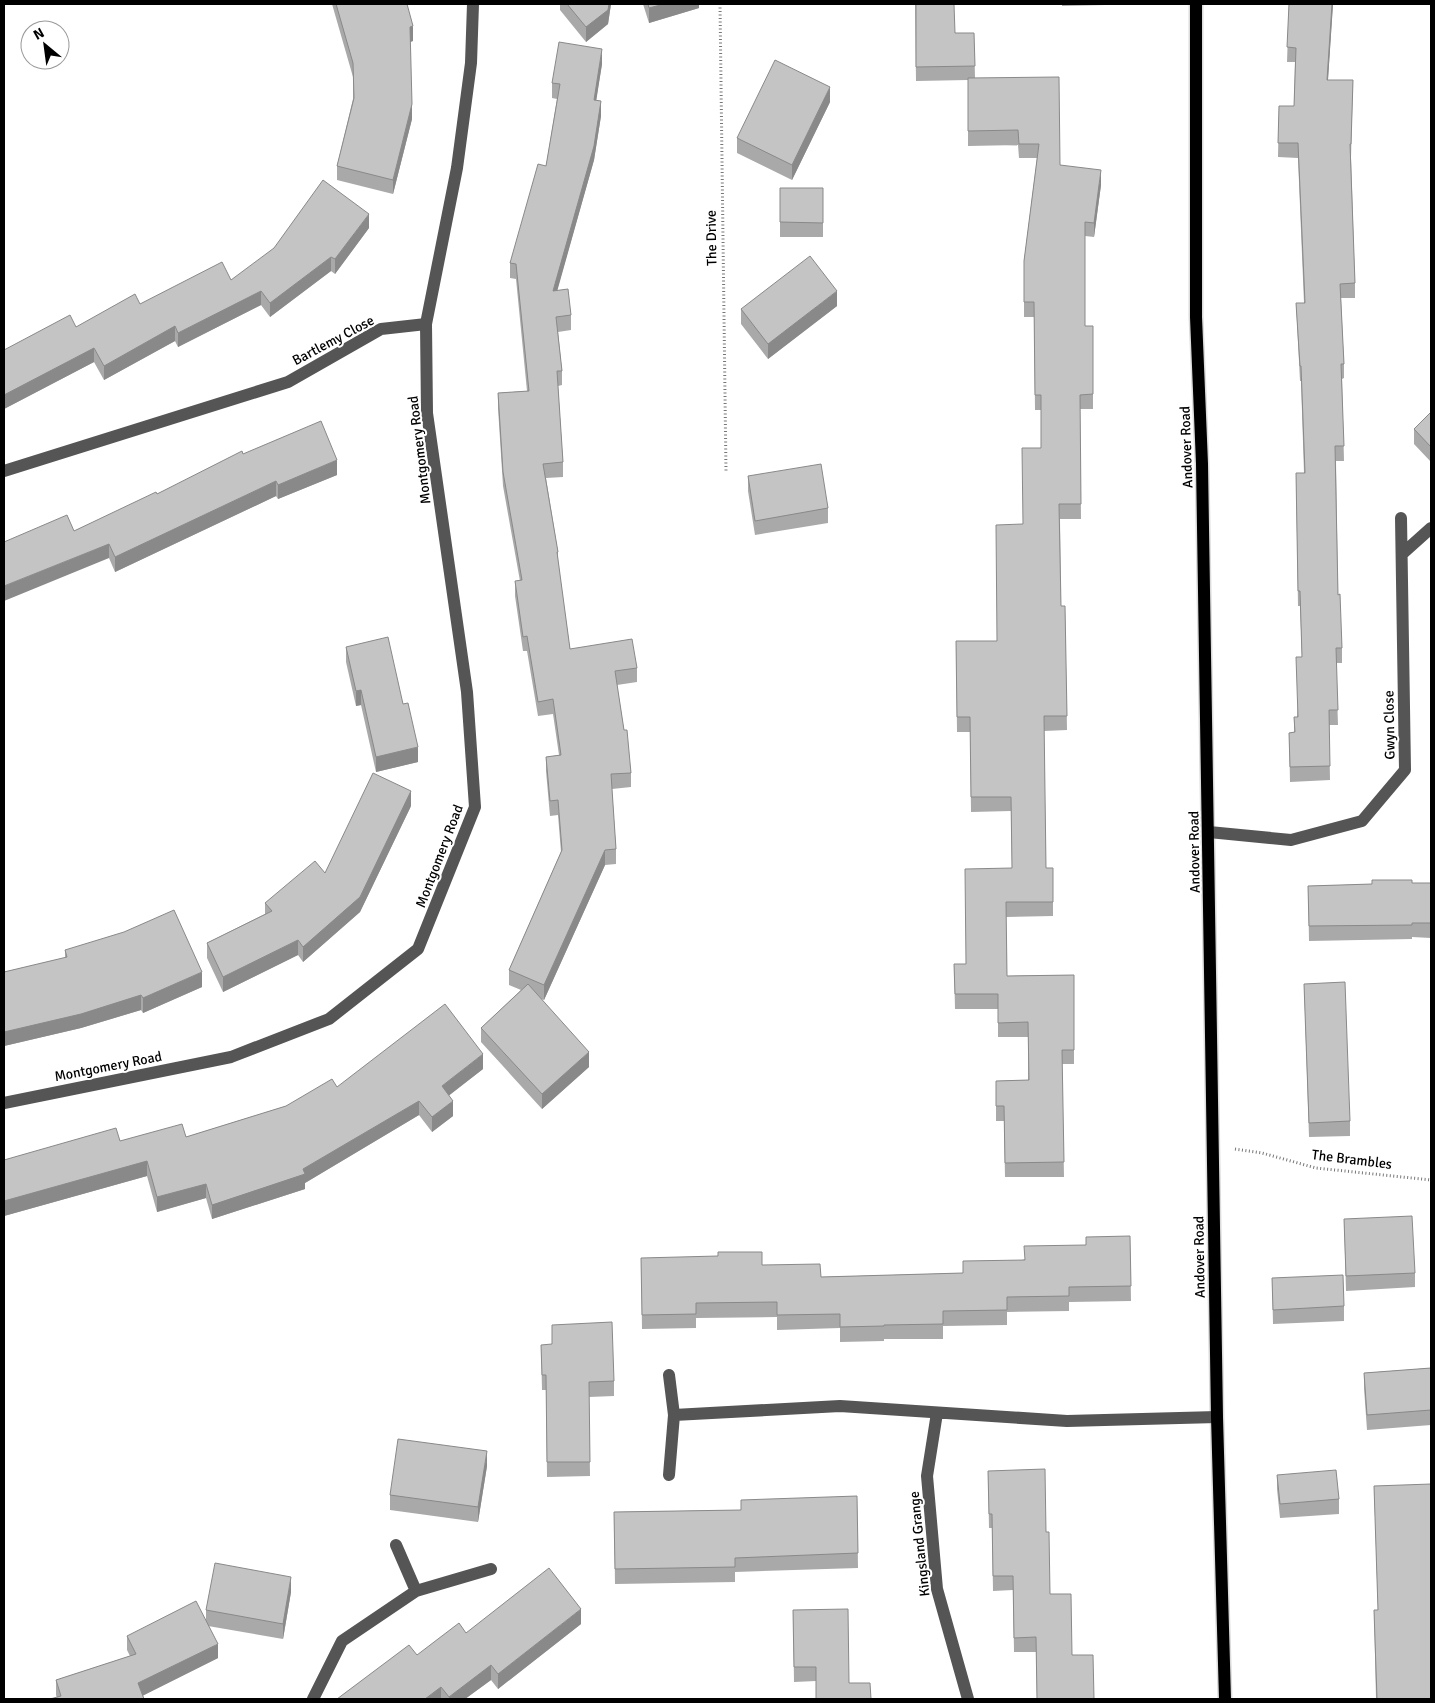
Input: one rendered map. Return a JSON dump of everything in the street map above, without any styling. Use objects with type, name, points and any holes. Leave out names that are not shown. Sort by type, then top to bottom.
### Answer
[{"type":"main road","name":"Andover Road","points":[[1196,4],[1196,317],[1202,464],[1217,1417],[1225,1699]]},
{"type":"street","points":[[426,324],[457,168],[471,62],[473,4]]},
{"type":"street","name":"Bartlemy Close","points":[[4,471],[288,382],[382,329],[426,324]]},
{"type":"street","name":"Montgomery Road","points":[[4,1103],[231,1057],[329,1019],[418,949],[475,807],[467,692],[427,414],[426,324]]},
{"type":"street","name":"Gwyn Close","points":[[1209,832],[1291,840],[1362,821],[1405,770],[1401,518]]},
{"type":"street","points":[[1402,554],[1431,528]]},
{"type":"street","points":[[669,1376],[674,1415],[669,1475]]},
{"type":"street","points":[[674,1415],[840,1406],[1067,1421],[1217,1417]]},
{"type":"street","name":"Kingsland Grange","points":[[937,1413],[927,1476],[937,1589],[968,1699]]},
{"type":"street","points":[[396,1545],[416,1591]]},
{"type":"street","points":[[313,1699],[342,1640],[416,1591],[491,1569]]},
{"type":"path","name":"The Drive","points":[[720,4],[726,472]]},
{"type":"path","name":"The Brambles","points":[[1212,1146],[1262,1153],[1316,1168],[1431,1180]]},
{"type":"building","points":[[336,4],[407,4],[413,26],[410,27],[412,104],[393,180],[337,166],[354,98],[353,63]]},
{"type":"building","points":[[567,4],[609,4],[608,10],[586,27]]},
{"type":"building","points":[[648,4],[664,4],[649,8]]},
{"type":"building","points":[[916,4],[954,4],[955,33],[974,33],[975,66],[916,67]]},
{"type":"building","points":[[1289,4],[1332,4],[1327,80],[1353,80],[1350,144],[1355,283],[1340,284],[1344,364],[1341,364],[1344,446],[1335,446],[1338,595],[1340,594],[1342,648],[1336,648],[1338,710],[1329,710],[1330,766],[1290,767],[1289,733],[1295,732],[1294,717],[1298,717],[1296,657],[1302,657],[1300,591],[1298,591],[1296,473],[1305,473],[1301,366],[1296,303],[1305,303],[1298,143],[1278,143],[1279,106],[1294,106],[1296,48],[1287,47]]},
{"type":"building","points":[[559,42],[602,49],[594,100],[601,101],[594,146],[553,291],[568,289],[571,315],[556,317],[562,371],[557,371],[563,462],[543,464],[558,552],[570,649],[632,639],[637,668],[615,671],[624,730],[627,730],[631,773],[611,774],[616,849],[605,850],[544,985],[509,970],[562,850],[558,800],[550,801],[546,757],[561,755],[553,699],[538,702],[527,636],[523,637],[515,581],[522,580],[503,472],[498,393],[529,391],[516,264],[510,263],[538,164],[546,166],[560,84],[552,83]]},
{"type":"building","points":[[775,60],[830,87],[792,165],[737,138]]},
{"type":"building","points":[[1059,77],[1060,165],[1101,170],[1094,223],[1085,222],[1085,326],[1093,326],[1093,394],[1080,395],[1081,504],[1059,504],[1061,606],[1065,606],[1067,716],[1044,716],[1046,868],[1053,868],[1053,902],[1006,902],[1007,976],[1074,975],[1074,1050],[1062,1050],[1064,1162],[1005,1163],[1004,1106],[996,1106],[996,1081],[1029,1080],[1028,1022],[998,1023],[998,994],[955,994],[954,964],[966,964],[965,869],[1012,868],[1011,797],[971,797],[970,717],[957,717],[956,641],[997,641],[996,525],[1023,524],[1022,448],[1041,448],[1041,395],[1035,395],[1034,302],[1024,302],[1024,261],[1039,144],[1019,144],[1018,130],[968,131],[968,78]]},
{"type":"building","points":[[323,180],[369,214],[335,259],[331,257],[270,303],[261,291],[178,333],[175,326],[104,366],[94,348],[4,395],[4,350],[70,315],[76,327],[135,294],[140,304],[222,262],[231,280],[274,248]]},
{"type":"building","points":[[780,188],[823,188],[823,223],[780,222]]},
{"type":"building","points":[[810,256],[837,291],[768,344],[741,309]]},
{"type":"building","points":[[1431,412],[1431,447],[1414,429]]},
{"type":"building","points":[[321,421],[337,460],[278,485],[276,481],[115,557],[109,544],[4,586],[4,542],[67,515],[74,531],[156,492],[157,494],[242,451],[243,454]]},
{"type":"building","points":[[821,464],[828,508],[755,521],[748,476]]},
{"type":"building","points":[[388,637],[403,704],[408,703],[418,747],[376,757],[361,690],[356,691],[346,647]]},
{"type":"building","points":[[373,773],[411,791],[360,897],[303,947],[298,940],[223,977],[207,943],[272,911],[265,903],[315,861],[325,873]]},
{"type":"building","points":[[1372,880],[1412,880],[1412,883],[1431,883],[1431,923],[1412,923],[1412,925],[1309,926],[1308,886],[1372,884]]},
{"type":"building","points":[[174,910],[202,972],[143,998],[141,995],[81,1014],[4,1032],[4,972],[67,957],[65,950],[124,932]]},
{"type":"building","points":[[1345,982],[1350,1121],[1309,1123],[1304,984]]},
{"type":"building","points":[[528,984],[589,1052],[542,1094],[481,1028]]},
{"type":"building","points":[[445,1004],[483,1054],[442,1086],[453,1101],[432,1117],[419,1101],[303,1169],[305,1174],[212,1205],[206,1184],[157,1197],[147,1161],[4,1201],[4,1160],[116,1128],[120,1141],[182,1124],[186,1137],[286,1106],[332,1079],[337,1087]]},
{"type":"building","points":[[1412,1216],[1415,1273],[1346,1276],[1344,1219]]},
{"type":"building","points":[[1130,1236],[1131,1286],[1069,1287],[1069,1296],[1007,1297],[1007,1310],[943,1311],[943,1324],[840,1327],[840,1314],[777,1315],[777,1302],[696,1303],[696,1314],[642,1315],[641,1258],[718,1256],[718,1252],[762,1252],[762,1265],[820,1264],[821,1277],[963,1273],[963,1261],[1025,1260],[1024,1246],[1086,1245],[1086,1237]]},
{"type":"building","points":[[1343,1275],[1344,1306],[1273,1310],[1272,1278]]},
{"type":"building","points":[[612,1322],[614,1381],[589,1382],[590,1462],[547,1462],[546,1375],[542,1375],[541,1345],[552,1344],[552,1325]]},
{"type":"building","points":[[1431,1368],[1431,1410],[1367,1415],[1364,1373]]},
{"type":"building","points":[[398,1439],[487,1451],[478,1507],[390,1495]]},
{"type":"building","points":[[1045,1469],[1046,1532],[1049,1532],[1050,1594],[1071,1594],[1072,1655],[1093,1655],[1094,1699],[1037,1699],[1036,1637],[1014,1638],[1013,1576],[993,1576],[992,1514],[989,1514],[988,1471]]},
{"type":"building","points":[[1336,1470],[1339,1499],[1280,1504],[1277,1475]]},
{"type":"building","points":[[1431,1484],[1431,1699],[1377,1699],[1374,1610],[1378,1610],[1374,1486]]},
{"type":"building","points":[[857,1496],[858,1553],[735,1558],[735,1567],[615,1569],[614,1512],[741,1510],[741,1500]]},
{"type":"building","points":[[215,1563],[291,1577],[283,1624],[206,1610]]},
{"type":"building","points":[[549,1568],[581,1609],[498,1674],[491,1665],[449,1697],[441,1687],[425,1699],[337,1699],[409,1645],[417,1655],[459,1623],[466,1633]]},
{"type":"building","points":[[196,1601],[218,1644],[138,1683],[144,1699],[50,1699],[61,1696],[56,1680],[136,1654],[127,1636]]},
{"type":"building","points":[[848,1609],[849,1683],[870,1683],[871,1699],[816,1699],[816,1667],[794,1667],[793,1610]]}]
